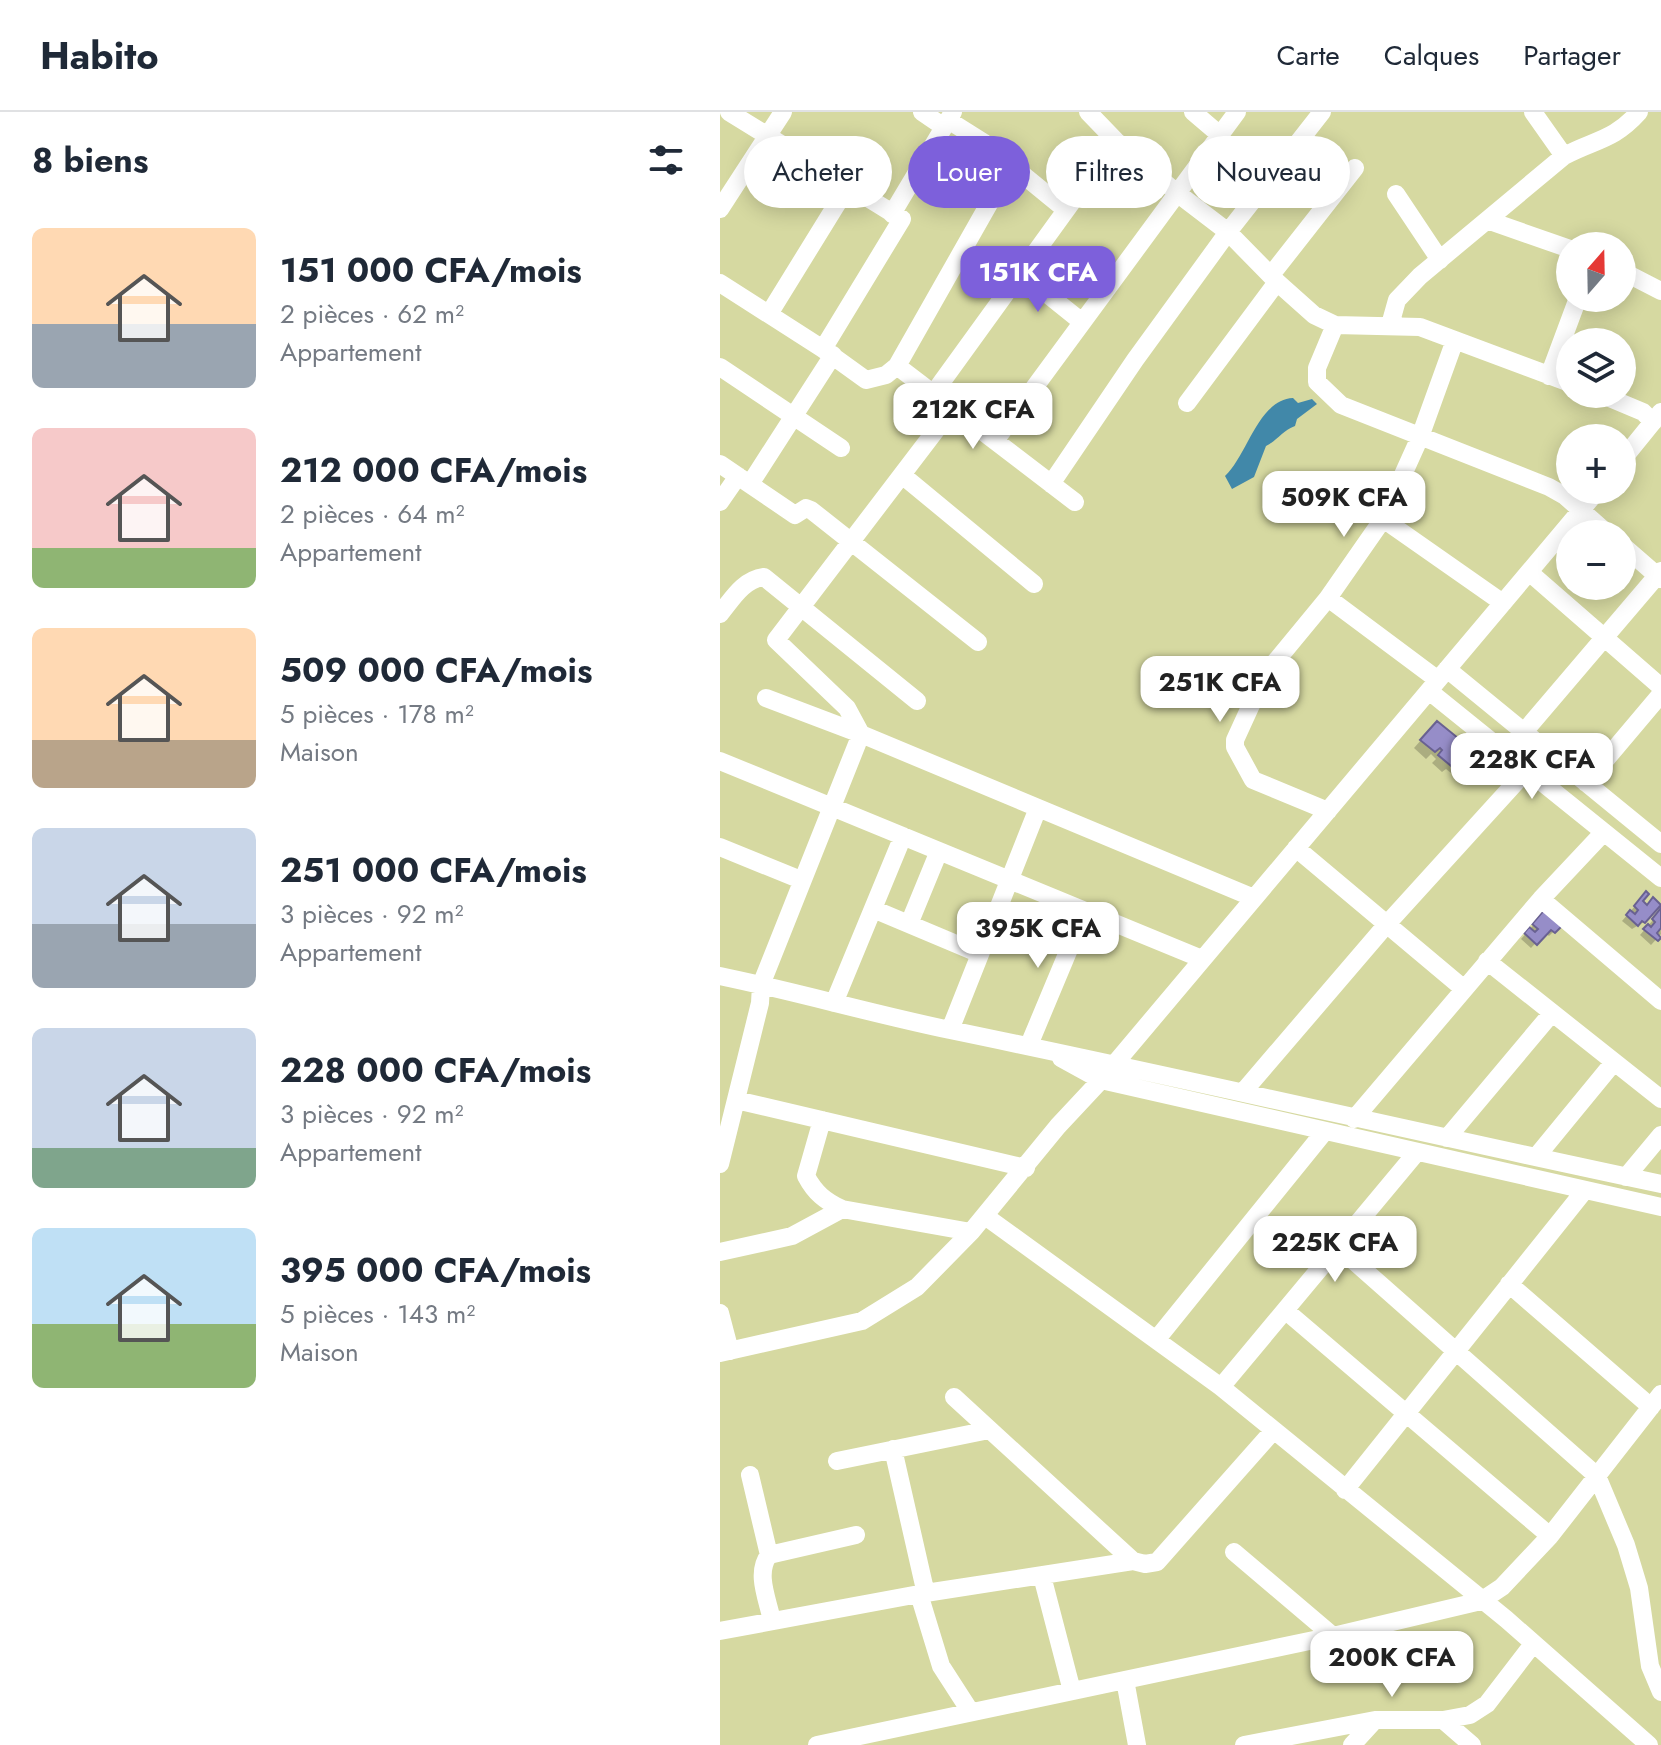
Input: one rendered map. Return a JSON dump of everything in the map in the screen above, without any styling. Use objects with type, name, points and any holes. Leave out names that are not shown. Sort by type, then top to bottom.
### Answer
[{"type":"street","points":[[729,112],[767,135]]},
{"type":"street","points":[[720,209],[783,112]]},
{"type":"street","points":[[922,112],[949,120],[974,136]]},
{"type":"street","points":[[1088,112],[1111,136]]},
{"type":"street","points":[[1193,112],[1220,135]]},
{"type":"street","points":[[995,441],[1237,112]]},
{"type":"street","points":[[1051,484],[1135,360],[1228,232],[1322,112]]},
{"type":"street","points":[[1533,112],[1564,156]]},
{"type":"street","points":[[1390,325],[1397,300],[1440,260],[1564,156],[1605,141],[1625,128],[1639,112]]},
{"type":"street","points":[[892,214],[949,120]]},
{"type":"street","points":[[1187,403],[1355,168]]},
{"type":"street","points":[[933,394],[1066,210],[1030,180]]},
{"type":"street","points":[[1172,189],[1228,232],[1314,315],[1335,325],[1420,327],[1556,378]]},
{"type":"street","points":[[1396,194],[1440,260]]},
{"type":"street","points":[[769,314],[834,208]]},
{"type":"street","points":[[720,502],[744,480],[793,416],[902,219],[883,208]]},
{"type":"street","points":[[720,283],[866,380],[886,375],[897,366],[987,208]]},
{"type":"street","points":[[1487,220],[1556,244]]},
{"type":"street","points":[[1021,273],[1082,322]]},
{"type":"street","points":[[1636,278],[1661,291]]},
{"type":"street","points":[[1549,376],[1573,312]]},
{"type":"street","points":[[1335,325],[1317,368],[1317,382],[1341,405],[1549,487],[1565,496],[1592,520]]},
{"type":"street","points":[[1328,811],[1253,780],[1235,747],[1235,740],[1276,661],[1328,598],[1383,519],[1420,437],[1455,340]]},
{"type":"street","points":[[897,366],[1075,502]]},
{"type":"street","points":[[720,367],[841,448]]},
{"type":"street","points":[[1633,408],[1657,417],[1636,443]]},
{"type":"street","points":[[720,1164],[760,1003],[761,985],[861,734],[847,708],[776,640],[952,409]]},
{"type":"street","points":[[720,464],[795,515],[806,508],[811,510],[853,540],[978,642]]},
{"type":"street","points":[[902,475],[1034,584]]},
{"type":"street","points":[[720,1313],[725,1352],[862,1321],[917,1287],[985,1216],[1587,504]]},
{"type":"street","points":[[1383,519],[1503,603]]},
{"type":"street","points":[[1524,732],[1660,575],[1636,556]]},
{"type":"street","points":[[1529,572],[1661,687]]},
{"type":"street","points":[[720,614],[745,585],[753,579],[764,577],[917,701]]},
{"type":"street","points":[[1328,598],[1438,680],[1524,732],[1661,844]]},
{"type":"street","points":[[1438,680],[1527,770],[1661,878]]},
{"type":"street","points":[[1586,783],[1661,694]]},
{"type":"street","points":[[766,698],[861,734],[1254,898]]},
{"type":"street","points":[[720,761],[1202,959]]},
{"type":"street","points":[[1547,786],[1566,766]]},
{"type":"street","points":[[1243,1092],[1387,924],[1527,770]]},
{"type":"street","points":[[1354,1119],[1600,829],[1613,805]]},
{"type":"street","points":[[950,1030],[1038,808]]},
{"type":"street","points":[[834,1003],[903,836]]},
{"type":"street","points":[[720,847],[801,880]]},
{"type":"street","points":[[1296,848],[1464,989]]},
{"type":"street","points":[[909,924],[939,851]]},
{"type":"street","points":[[1541,899],[1661,1001]]},
{"type":"street","points":[[873,909],[980,954]]},
{"type":"street","points":[[1035,1046],[1085,911]]},
{"type":"street","points":[[1487,961],[1661,1099]]},
{"type":"street","points":[[720,976],[950,1030],[1661,1184]]},
{"type":"street","points":[[1447,1138],[1552,1013]]},
{"type":"street","points":[[1035,1046],[1101,1080],[1661,1207]]},
{"type":"street","points":[[1536,1157],[1614,1062]]},
{"type":"street","points":[[736,1100],[1026,1168]]},
{"type":"street","points":[[822,1120],[806,1176],[815,1192],[827,1202],[842,1209],[971,1232]]},
{"type":"street","points":[[1156,1340],[1325,1131]]},
{"type":"street","points":[[1626,1177],[1661,1135]]},
{"type":"street","points":[[1221,1387],[1417,1152]]},
{"type":"street","points":[[1345,1490],[1585,1190]]},
{"type":"street","points":[[720,1252],[792,1236],[842,1209]]},
{"type":"street","points":[[985,1216],[1221,1387],[1506,1619],[1649,1745]]},
{"type":"street","points":[[1338,1247],[1597,1476],[1626,1545],[1639,1588],[1650,1666],[1661,1692]]},
{"type":"street","points":[[817,1745],[1333,1636],[1481,1601],[1502,1587],[1550,1536],[1656,1401],[1509,1284]]},
{"type":"street","points":[[1286,1311],[1550,1536]]},
{"type":"street","points":[[954,1397],[1133,1561]]},
{"type":"street","points":[[837,1461],[989,1430]]},
{"type":"street","points":[[720,1631],[923,1594],[1133,1561],[1145,1564],[1157,1562],[1273,1431]]},
{"type":"street","points":[[893,1449],[941,1666],[970,1711]]},
{"type":"street","points":[[750,1475],[769,1555],[762,1573],[772,1621]]},
{"type":"street","points":[[769,1555],[856,1535]]},
{"type":"street","points":[[1234,1552],[1333,1636]]},
{"type":"street","points":[[1042,1576],[1072,1691]]},
{"type":"street","points":[[1244,1745],[1375,1720],[1443,1720],[1470,1715],[1487,1704],[1533,1644]]},
{"type":"street","points":[[1125,1680],[1137,1745]]},
{"type":"street","points":[[1352,1745],[1375,1720]]},
{"type":"street","points":[[1443,1720],[1472,1745]]},
{"type":"water","points":[[1293,398],[1298,403],[1312,399],[1317,404],[1297,419],[1295,426],[1266,446],[1254,477],[1232,489],[1225,476],[1262,418],[1281,401]]},
{"type":"building","points":[[1437,721],[1474,751],[1457,770],[1459,765],[1455,762],[1451,766],[1438,755],[1442,750],[1440,748],[1435,752],[1420,740]]},
{"type":"building","points":[[1646,891],[1649,894],[1643,901],[1647,905],[1653,897],[1661,905],[1645,923],[1642,921],[1638,926],[1626,915],[1630,910],[1635,914],[1638,910],[1634,906]]},
{"type":"building","points":[[1661,908],[1661,928],[1657,933],[1661,938],[1658,941],[1643,929],[1648,924],[1651,927],[1655,922],[1652,919]]},
{"type":"building","points":[[1545,909],[1563,925],[1555,933],[1551,930],[1537,945],[1524,933],[1529,927],[1535,932],[1538,929],[1532,924]]}]
